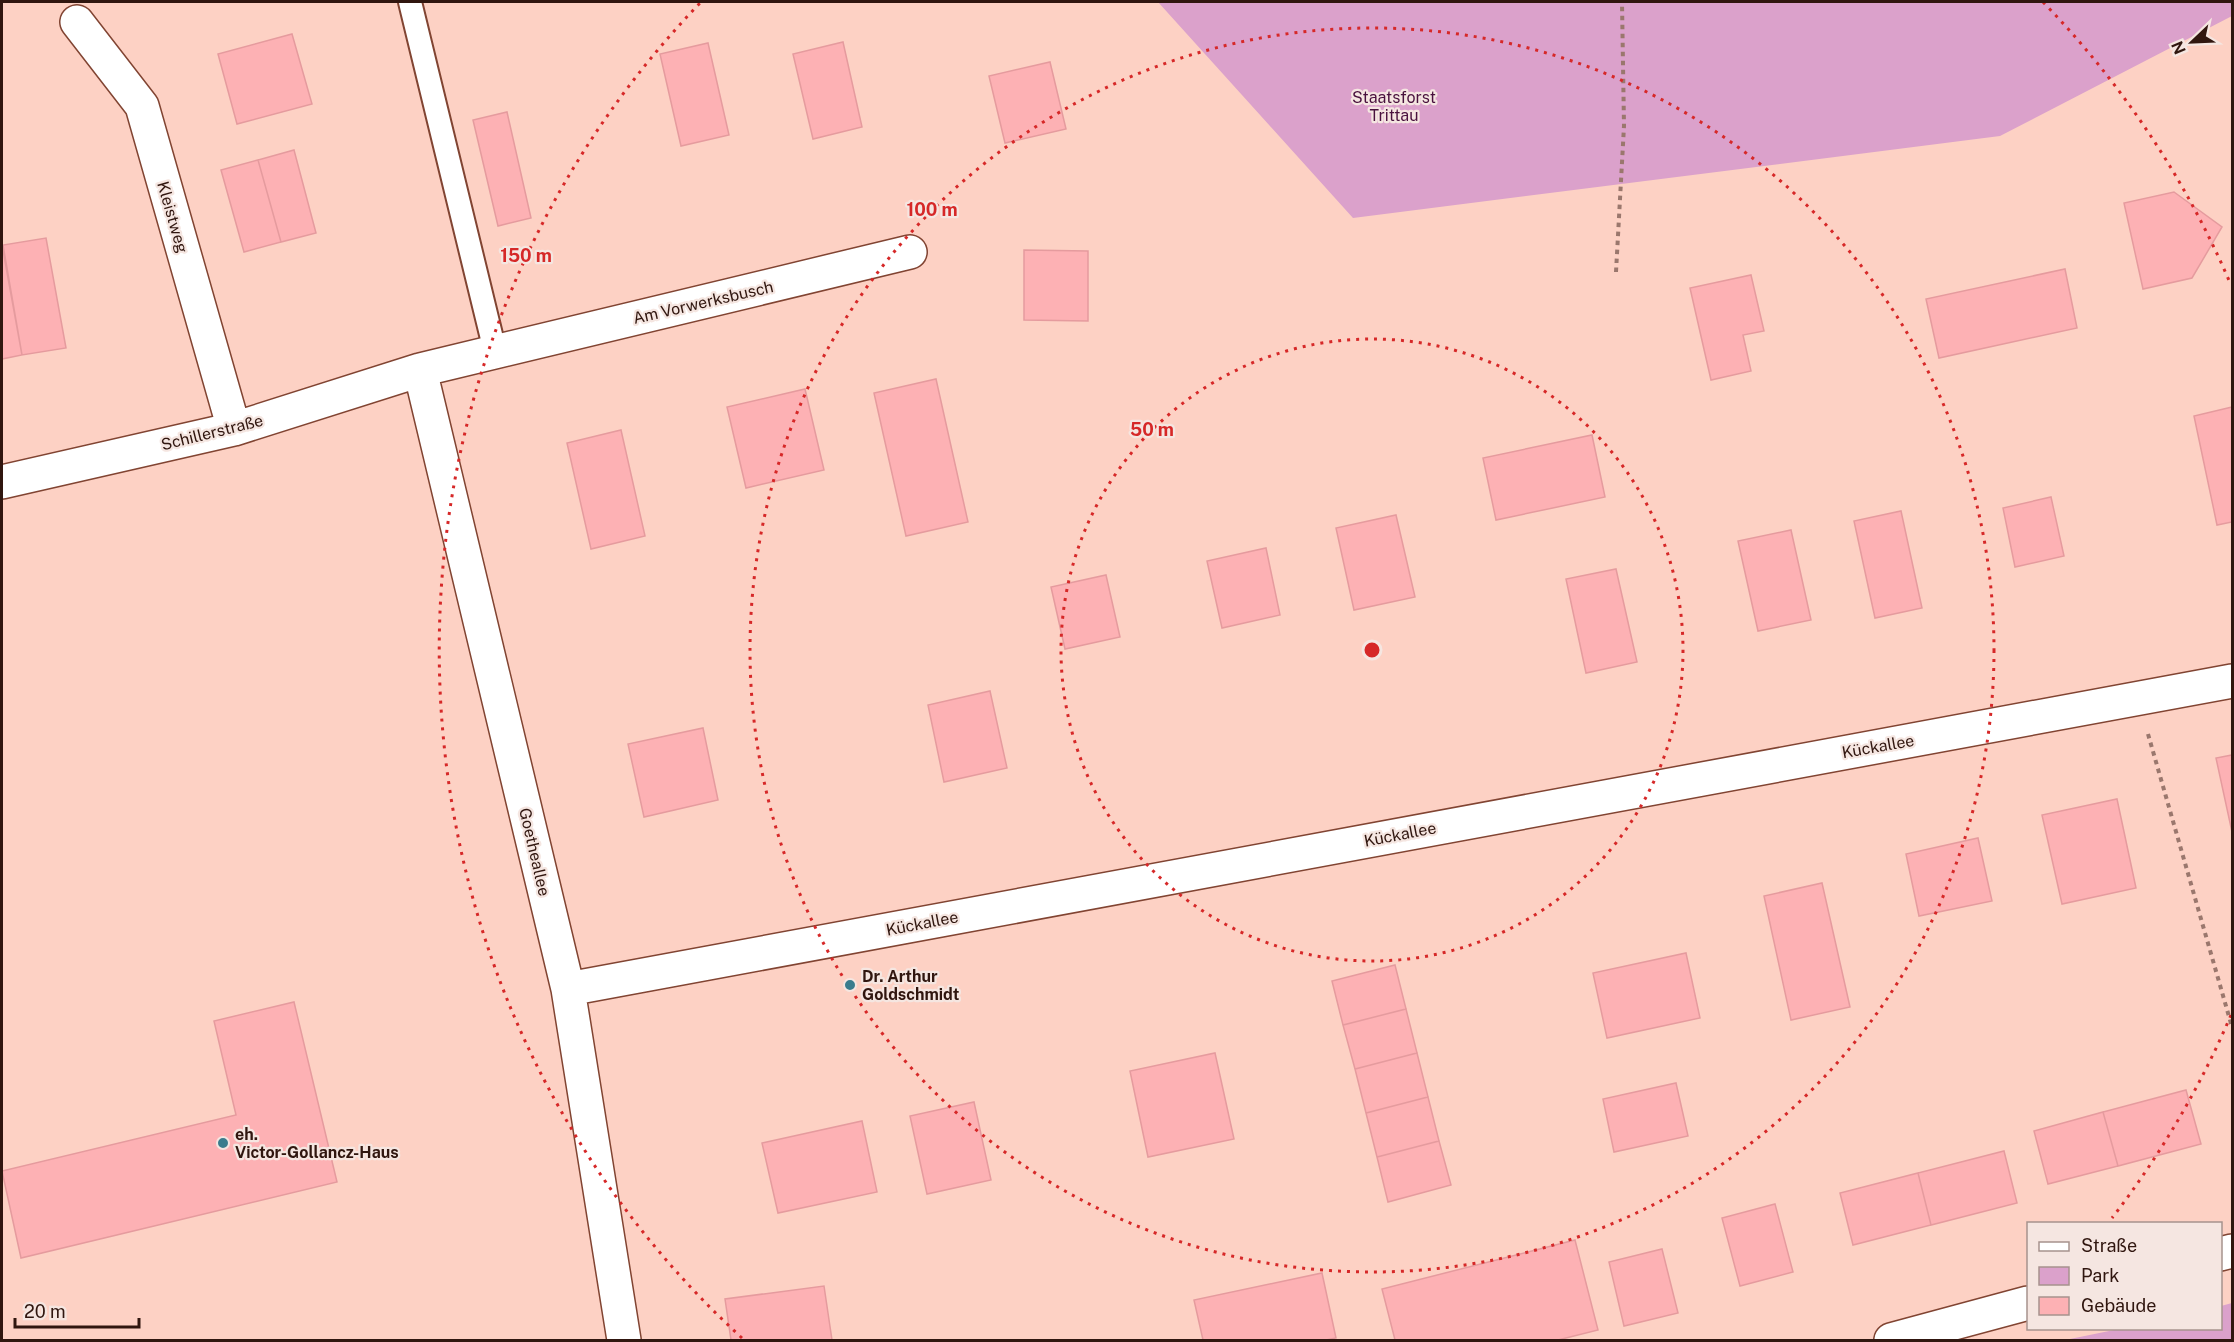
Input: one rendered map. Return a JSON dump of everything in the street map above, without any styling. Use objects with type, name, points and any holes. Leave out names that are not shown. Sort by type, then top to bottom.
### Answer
[{"type":"street","name":"Kleistweg","points":[[77,22],[142,106],[234,429]]},
{"type":"street","name":"Am Vorwerksbusch","points":[[420,370],[910,252]]},
{"type":"street","name":"Schillerstraße","points":[[2,482],[234,429],[420,370]]},
{"type":"street","name":"Goetheallee","points":[[420,370],[568,989],[624,1341]]},
{"type":"street","name":"Kückallee","points":[[568,989],[2232,681]]},
{"type":"street","points":[[1891,1341],[2027,1304]]},
{"type":"lane","points":[[410,2],[495,351]]},
{"type":"path","points":[[1616,272],[1624,126],[1622,2]]},
{"type":"path","points":[[2138,698],[2232,1027]]},
{"type":"green space","name":"Staatsforst Trittau","points":[[1158,2],[2232,2],[2232,16],[2000,136],[1353,218]]},
{"type":"green space","points":[[2232,1303],[2232,1340],[2065,1340],[2114,1330],[2222,1330],[2222,1306]]},
{"type":"building","points":[[292,34],[312,104],[237,124],[218,54]]},
{"type":"building","points":[[843,42],[862,127],[813,139],[793,54]]},
{"type":"building","points":[[708,43],[729,135],[681,146],[660,54]]},
{"type":"building","points":[[1050,62],[1066,129],[1005,143],[989,76]]},
{"type":"building","points":[[507,112],[531,218],[498,226],[473,120]]},
{"type":"building","points":[[294,150],[316,233],[281,242],[258,160]]},
{"type":"building","points":[[258,160],[281,242],[244,252],[221,170]]},
{"type":"building","points":[[2174,192],[2222,227],[2192,278],[2143,289],[2124,203]]},
{"type":"building","points":[[46,238],[66,348],[22,355],[3,245]]},
{"type":"building","points":[[2,245],[22,355],[2,359]]},
{"type":"building","points":[[1024,250],[1088,251],[1088,321],[1024,320]]},
{"type":"building","points":[[2065,269],[2077,328],[1939,358],[1926,299]]},
{"type":"building","points":[[1751,275],[1764,331],[1743,335],[1751,371],[1711,380],[1690,288]]},
{"type":"building","points":[[936,379],[968,522],[906,536],[874,393]]},
{"type":"building","points":[[805,389],[824,470],[746,488],[727,407]]},
{"type":"building","points":[[2232,407],[2232,522],[2217,525],[2194,416]]},
{"type":"building","points":[[621,430],[645,536],[591,549],[567,443]]},
{"type":"building","points":[[1592,435],[1605,497],[1496,520],[1483,458]]},
{"type":"building","points":[[2051,497],[2064,556],[2015,567],[2003,508]]},
{"type":"building","points":[[1901,511],[1922,608],[1875,618],[1854,521]]},
{"type":"building","points":[[1396,515],[1415,597],[1354,610],[1336,528]]},
{"type":"building","points":[[1791,530],[1811,620],[1758,631],[1738,541]]},
{"type":"building","points":[[1266,548],[1280,615],[1222,628],[1207,561]]},
{"type":"building","points":[[1616,569],[1637,662],[1586,673],[1566,579]]},
{"type":"building","points":[[1106,575],[1120,637],[1065,649],[1051,587]]},
{"type":"building","points":[[990,691],[1007,768],[944,782],[928,705]]},
{"type":"building","points":[[703,728],[718,800],[644,817],[628,744]]},
{"type":"building","points":[[2232,755],[2232,832],[2216,758]]},
{"type":"building","points":[[2117,799],[2136,888],[2062,904],[2042,815]]},
{"type":"building","points":[[1978,838],[1992,901],[1919,916],[1906,854]]},
{"type":"building","points":[[1822,883],[1850,1007],[1791,1020],[1764,896]]},
{"type":"building","points":[[1686,953],[1700,1018],[1607,1038],[1593,973]]},
{"type":"building","points":[[1395,965],[1406,1009],[1343,1025],[1332,981]]},
{"type":"building","name":"eh. Victor-Gollancz-Haus","points":[[294,1002],[337,1182],[21,1258],[2,1171],[236,1115],[214,1021]]},
{"type":"building","points":[[1406,1009],[1417,1053],[1355,1069],[1343,1025]]},
{"type":"building","points":[[1215,1053],[1234,1139],[1148,1157],[1130,1071]]},
{"type":"building","points":[[1417,1053],[1428,1097],[1366,1113],[1355,1069]]},
{"type":"building","points":[[1676,1083],[1688,1136],[1614,1152],[1603,1099]]},
{"type":"building","points":[[2186,1090],[2201,1144],[2118,1166],[2103,1112]]},
{"type":"building","points":[[1428,1097],[1439,1141],[1377,1157],[1366,1113]]},
{"type":"building","points":[[974,1102],[991,1180],[927,1194],[910,1116]]},
{"type":"building","points":[[2103,1112],[2118,1166],[2048,1184],[2034,1131]]},
{"type":"building","points":[[862,1121],[877,1192],[778,1213],[762,1143]]},
{"type":"building","points":[[1439,1141],[1451,1185],[1388,1202],[1377,1157]]},
{"type":"building","points":[[2004,1151],[2017,1203],[1931,1225],[1918,1173]]},
{"type":"building","points":[[1918,1173],[1931,1225],[1853,1245],[1840,1193]]},
{"type":"building","points":[[1775,1204],[1793,1272],[1740,1286],[1722,1218]]},
{"type":"building","points":[[1575,1240],[1598,1330],[1558,1340],[1395,1340],[1382,1289]]},
{"type":"building","points":[[1662,1249],[1678,1313],[1624,1326],[1609,1262]]},
{"type":"building","points":[[1322,1273],[1336,1338],[1326,1340],[1203,1340],[1194,1300]]},
{"type":"building","points":[[824,1286],[832,1340],[731,1340],[725,1299]]},
{"type":"place","name":"Dr. Arthur Goldschmidt","points":[[850,985]]},
{"type":"place","name":"eh. Victor-Gollancz-Haus","points":[[223,1143]]}]
